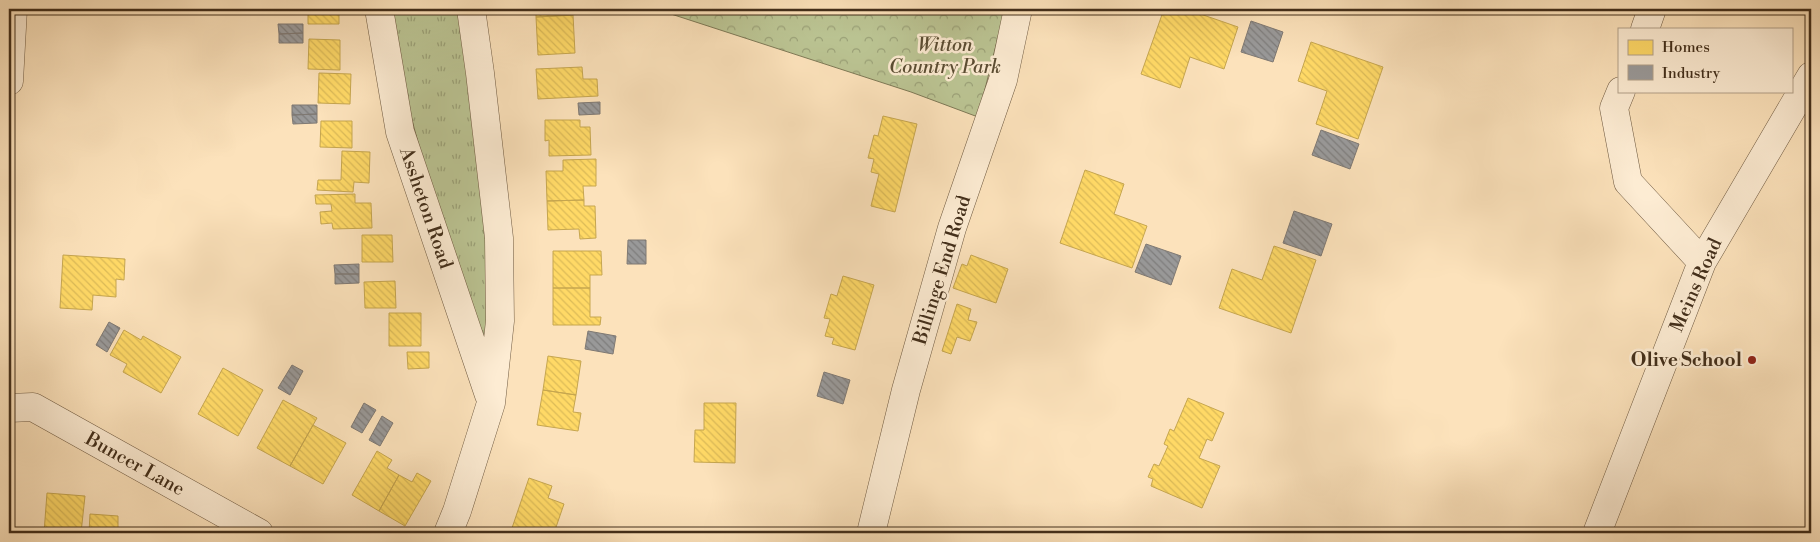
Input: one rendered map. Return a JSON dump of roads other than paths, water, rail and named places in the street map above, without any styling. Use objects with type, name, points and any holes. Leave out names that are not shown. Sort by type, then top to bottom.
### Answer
[{"type":"street","points":[[9,81],[13,9]]},
{"type":"street","name":"Assheton Road","points":[[378,9],[400,132],[492,403]]},
{"type":"street","points":[[448,533],[492,403],[500,321],[500,238],[471,9]]},
{"type":"street","name":"Billinge End Road","points":[[871,533],[906,390],[952,228],[1003,80],[1018,9]]},
{"type":"street","points":[[1645,28],[1652,9]]},
{"type":"street","name":"Meins Road","points":[[1597,533],[1702,262],[1811,76]]},
{"type":"street","points":[[1621,92],[1614,108],[1628,182],[1702,262]]},
{"type":"street","name":"Buncer Lane","points":[[9,408],[33,407],[259,533]]},
{"type":"place","name":"Olive School","points":[[1752,360]]},
{"type":"park label","name":"Witton Country Park","points":[[945,56]]}]
